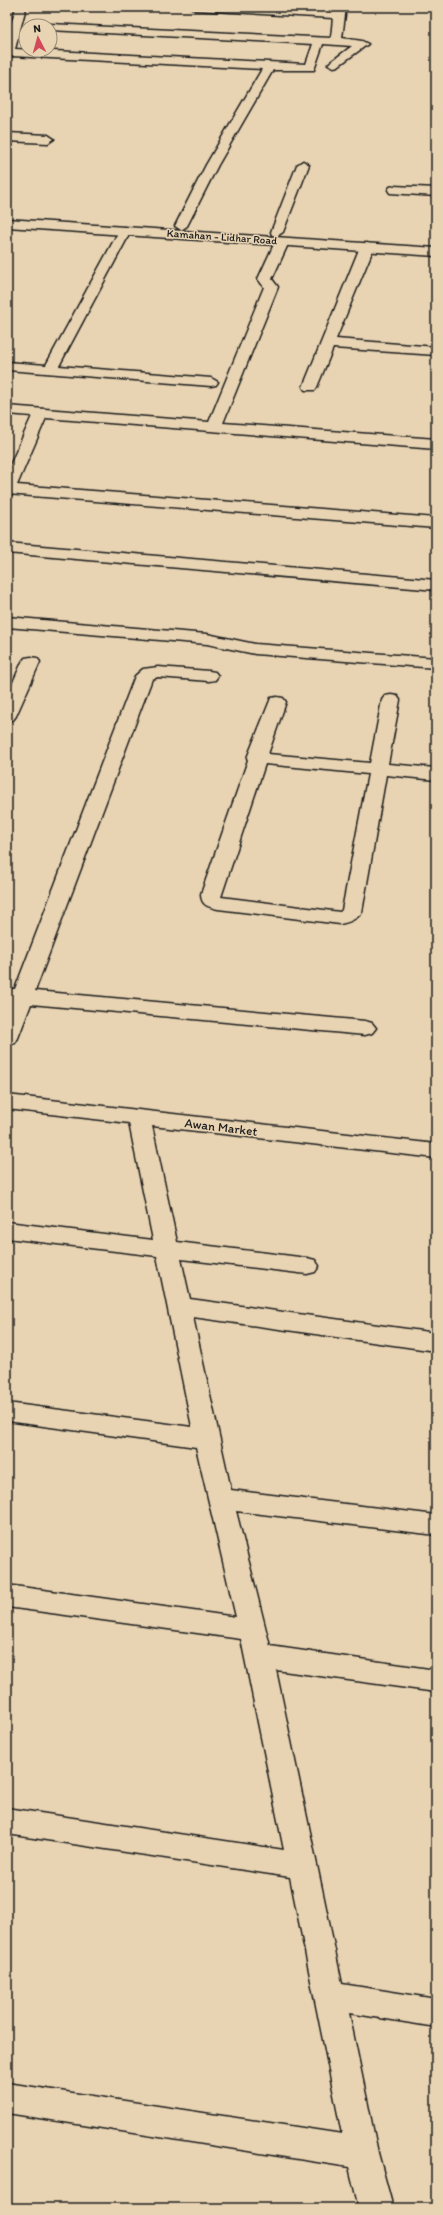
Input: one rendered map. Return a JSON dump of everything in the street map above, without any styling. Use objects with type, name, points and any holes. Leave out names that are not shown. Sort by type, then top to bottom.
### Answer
[{"type":"street","points":[[21,7],[22,18]]},
{"type":"street","points":[[195,7],[340,11],[336,41]]},
{"type":"street","points":[[58,27],[336,41],[362,44],[334,64]]},
{"type":"street","points":[[18,33],[8,49],[269,67],[310,68],[319,41]]},
{"type":"street","points":[[181,226],[212,165],[269,67]]},
{"type":"street","points":[[7,137],[48,139]]},
{"type":"street","points":[[214,427],[271,287],[265,279],[303,165]]},
{"type":"street","points":[[394,190],[436,192]]},
{"type":"street","name":"Kamahan - Lidhar Road","points":[[7,214],[181,226],[367,247],[436,252]]},
{"type":"street","name":"Kamahan - Lidhar Road","points":[[7,223],[125,231],[436,243]]},
{"type":"street","points":[[50,370],[125,231]]},
{"type":"street","points":[[310,387],[367,247]]},
{"type":"street","points":[[328,343],[436,351]]},
{"type":"street","points":[[7,366],[211,382]]},
{"type":"street","points":[[7,410],[436,444]]},
{"type":"street","points":[[41,413],[7,489],[436,523]]},
{"type":"street","points":[[7,548],[436,585]]},
{"type":"street","points":[[7,622],[207,638],[255,649],[436,663]]},
{"type":"street","points":[[7,716],[32,662]]},
{"type":"street","points":[[7,1038],[15,996],[144,676],[149,672],[158,672],[209,676]]},
{"type":"street","points":[[277,702],[256,758],[211,894],[212,900],[218,903],[340,918],[348,916],[352,912],[380,768],[391,700]]},
{"type":"street","points":[[256,758],[436,774]]},
{"type":"street","points":[[15,996],[365,1028]]},
{"type":"street","name":"Awan Market","points":[[7,1102],[436,1151]]},
{"type":"street","points":[[139,1117],[220,1499],[259,1656],[302,1866],[331,1996],[362,2154],[376,2208]]},
{"type":"street","points":[[7,1230],[307,1266]]},
{"type":"street","points":[[178,1306],[436,1342]]},
{"type":"street","points":[[7,1412],[208,1439]]},
{"type":"street","points":[[220,1499],[436,1525]]},
{"type":"street","points":[[7,1596],[253,1630]]},
{"type":"street","points":[[259,1656],[436,1682]]},
{"type":"street","points":[[7,1821],[302,1866]]},
{"type":"street","points":[[331,1996],[436,2013]]},
{"type":"street","points":[[7,2098],[362,2154]]}]
